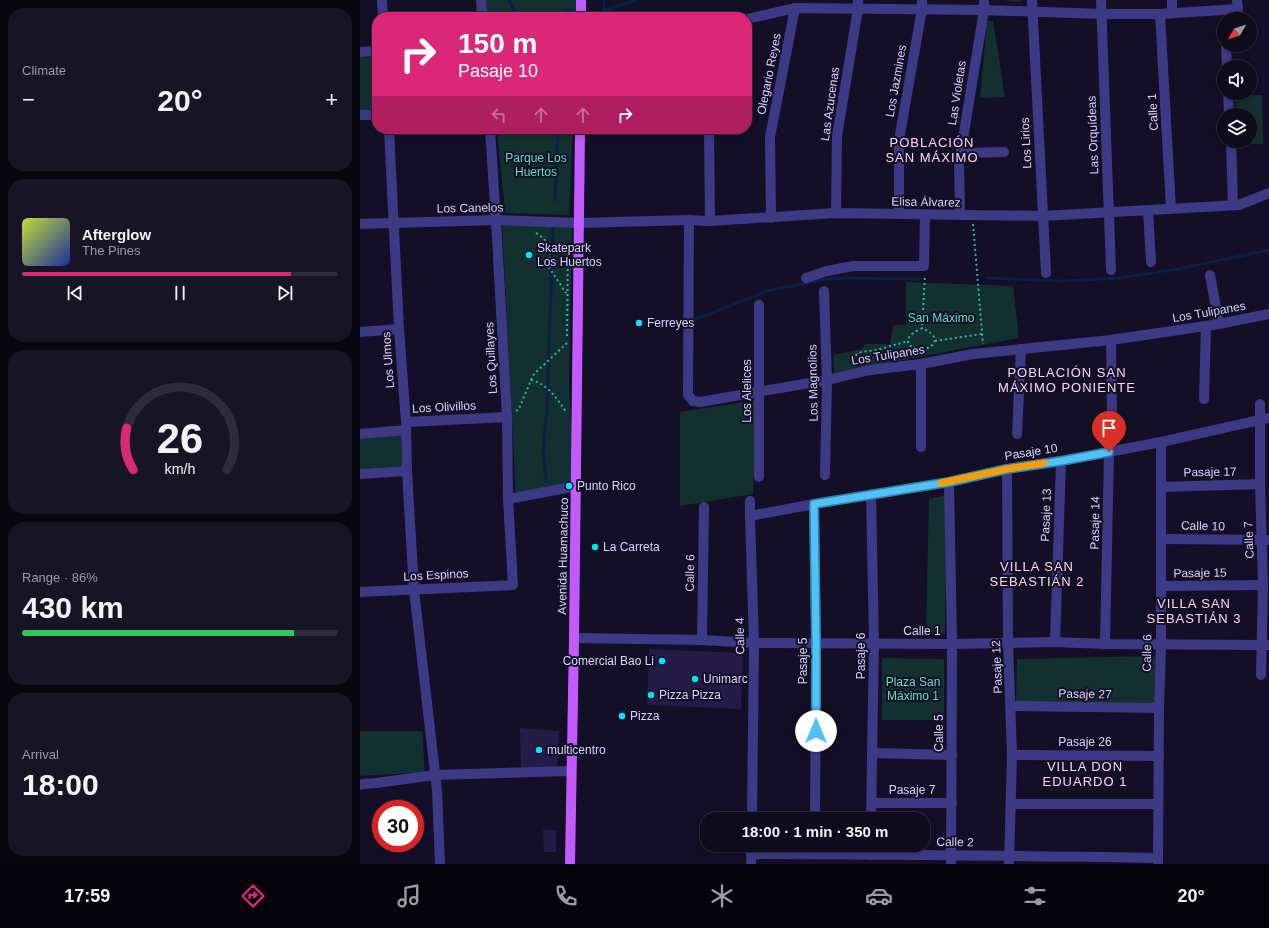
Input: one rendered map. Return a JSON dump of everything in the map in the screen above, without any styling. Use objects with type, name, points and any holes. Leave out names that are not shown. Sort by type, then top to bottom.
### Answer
[{"type":"main road","points":[[581,0],[581,12]]},
{"type":"main road","name":"Avenida Huamachuco","points":[[570,864],[577,486],[580,134]]},
{"type":"street","points":[[382,0],[383,12]]},
{"type":"street","points":[[481,0],[482,12]]},
{"type":"street","name":"Los Lirios","points":[[1032,0],[1046,273]]},
{"type":"street","name":"Las Orquídeas","points":[[1101,0],[1111,270]]},
{"type":"street","points":[[1172,0],[1172,13]]},
{"type":"street","points":[[752,18],[794,8],[858,4],[984,5],[1032,12],[1102,14],[1217,14]]},
{"type":"street","name":"Las Azucenas","points":[[836,213],[837,136],[858,4]]},
{"type":"street","name":"Los Jazmines","points":[[899,214],[900,140],[922,5]]},
{"type":"street","name":"Las Violetas","points":[[960,215],[959,163],[984,5]]},
{"type":"street","points":[[1228,12],[1238,5]]},
{"type":"street","name":"Olegario Reyes","points":[[771,218],[770,137],[794,8]]},
{"type":"street","name":"Calle 1","points":[[1160,14],[1171,209]]},
{"type":"street","points":[[360,52],[372,51]]},
{"type":"street","points":[[360,115],[372,115]]},
{"type":"street","name":"Los Ulmos","points":[[389,134],[414,590],[437,790],[440,864]]},
{"type":"street","name":"Los Quillayes","points":[[490,134],[507,417],[508,499],[513,585]]},
{"type":"street","points":[[710,134],[710,221]]},
{"type":"street","points":[[1230,148],[1234,205]]},
{"type":"street","points":[[961,153],[1004,152]]},
{"type":"street","name":"Elisa Álvarez","points":[[580,223],[689,220],[710,221],[836,213],[1042,216],[1239,205],[1269,193]]},
{"type":"street","points":[[1148,210],[1151,262]]},
{"type":"street","points":[[806,278],[827,271],[854,266],[924,266],[925,215]]},
{"type":"street","name":"Los Canelos","points":[[360,224],[496,220],[580,223]]},
{"type":"street","name":"Los Tulipanes","points":[[689,220],[688,395],[692,401],[700,402],[827,380],[870,370],[921,364],[973,354],[1111,340],[1219,324],[1269,314]]},
{"type":"street","points":[[1210,275],[1219,324]]},
{"type":"street","name":"Los Magnolios","points":[[824,291],[827,380],[825,475]]},
{"type":"street","name":"Los Alelices","points":[[759,478],[760,305]]},
{"type":"street","points":[[1204,399],[1206,326]]},
{"type":"street","points":[[360,332],[399,330]]},
{"type":"street","points":[[1111,340],[1112,418]]},
{"type":"street","points":[[1018,434],[1021,349]]},
{"type":"street","points":[[921,364],[921,447]]},
{"type":"street","name":"Calle 7","points":[[1260,404],[1264,419],[1260,484],[1265,540],[1263,584],[1265,645],[1261,675]]},
{"type":"street","name":"Los Olivillos","points":[[360,434],[406,426],[507,417]]},
{"type":"street","name":"Pasaje 10","points":[[750,516],[871,494],[949,482],[1007,469],[1109,452],[1264,419]]},
{"type":"street","name":"Calle 6","points":[[1158,861],[1161,644],[1161,442]]},
{"type":"street","name":"Pasaje 14","points":[[1105,644],[1109,452]]},
{"type":"street","name":"Pasaje 13","points":[[1055,642],[1061,461]]},
{"type":"street","name":"Pasaje 12","points":[[1007,469],[1008,643],[1012,755],[1010,860]]},
{"type":"street","points":[[360,474],[407,471]]},
{"type":"street","name":"Calle 5","points":[[949,482],[952,644],[951,859]]},
{"type":"street","name":"Pasaje 17","points":[[1162,487],[1260,484]]},
{"type":"street","points":[[508,499],[577,486]]},
{"type":"street","name":"Pasaje 6","points":[[871,494],[874,644],[871,812]]},
{"type":"street","name":"Calle 4","points":[[750,501],[754,643],[752,812]]},
{"type":"street","name":"Pasaje 5","points":[[814,504],[816,642],[814,812]]},
{"type":"street","name":"Calle 6","points":[[702,640],[704,507]]},
{"type":"street","name":"Calle 10","points":[[1161,539],[1265,540]]},
{"type":"street","name":"Pasaje 15","points":[[1161,586],[1263,584]]},
{"type":"street","name":"Los Espinos","points":[[360,592],[513,585]]},
{"type":"street","name":"Calle 1","points":[[574,638],[702,640],[754,643],[816,642],[952,644],[1055,642],[1105,644],[1265,645]]},
{"type":"street","name":"Pasaje 27","points":[[1011,706],[1159,708]]},
{"type":"street","points":[[872,754],[952,755]]},
{"type":"street","name":"Pasaje 26","points":[[1012,755],[1159,756]]},
{"type":"street","points":[[360,785],[435,775],[571,771]]},
{"type":"street","name":"Pasaje 7","points":[[872,803],[952,803]]},
{"type":"street","points":[[1011,804],[1158,804]]},
{"type":"street","name":"Calle 2","points":[[752,854],[783,852]]},
{"type":"street","name":"Calle 2","points":[[888,852],[951,859],[1158,861]]},
{"type":"path","points":[[973,215],[984,353]]},
{"type":"path","points":[[536,233],[546,240],[551,252],[548,266],[566,293]]},
{"type":"path","points":[[567,350],[566,293],[568,248]]},
{"type":"path","points":[[922,328],[925,276],[924,266]]},
{"type":"path","points":[[908,341],[914,349],[922,350],[934,345],[934,336],[930,331],[922,328]]},
{"type":"path","points":[[908,341],[912,334],[922,328]]},
{"type":"path","points":[[935,341],[982,334]]},
{"type":"path","points":[[854,374],[854,358],[856,355],[861,352],[877,350],[908,341]]},
{"type":"path","points":[[507,417],[519,409],[534,374],[567,342]]},
{"type":"path","points":[[921,364],[922,350]]},
{"type":"path","points":[[531,380],[539,382],[554,394]]},
{"type":"path","points":[[568,405],[568,413]]},
{"type":"green space","points":[[485,0],[579,0],[578,12],[486,12]]},
{"type":"green space","points":[[987,21],[993,21],[1005,97],[980,98]]},
{"type":"green space","points":[[372,56],[372,110],[360,110],[360,57]]},
{"type":"green space","points":[[1257,95],[1262,95],[1263,144],[1257,144],[1257,108],[1236,108],[1236,100],[1257,100]]},
{"type":"green space","name":"Parque Los Huertos","points":[[497,134],[573,134],[569,215],[505,213]]},
{"type":"green space","points":[[502,222],[572,226],[569,379],[574,485],[516,498]]},
{"type":"green space","name":"San Máximo","points":[[906,282],[1013,286],[1019,338],[834,373],[833,355],[862,349],[865,344],[890,344],[893,325],[906,325]]},
{"type":"green space","points":[[757,400],[753,494],[680,506],[680,412]]},
{"type":"green space","points":[[401,435],[402,466],[360,469],[360,439]]},
{"type":"green space","points":[[947,495],[945,634],[926,634],[929,499]]},
{"type":"green space","points":[[1156,656],[1154,704],[1016,702],[1017,659]]},
{"type":"green space","name":"Plaza San Máximo 1","points":[[882,658],[944,659],[944,720],[882,720]]},
{"type":"green space","points":[[360,731],[422,731],[425,772],[360,776]]},
{"type":"building","points":[[1021,0],[1021,2],[1007,1]]},
{"type":"building","name":"Unimarc","points":[[649,649],[743,653],[741,709],[647,705]]},
{"type":"building","name":"multicentro","points":[[520,728],[559,731],[557,769],[521,770]]},
{"type":"building","points":[[543,830],[556,830],[556,852],[544,852]]},
{"type":"waterway","points":[[509,0],[514,12]]},
{"type":"waterway","points":[[604,0],[604,11],[635,0]]},
{"type":"waterway","points":[[565,12],[565,10],[570,11]]},
{"type":"waterway","points":[[555,200],[558,134]]},
{"type":"waterway","points":[[546,479],[543,450],[547,407],[553,225]]},
{"type":"waterway","points":[[987,278],[1062,281],[1119,278],[1178,269],[1269,250]]},
{"type":"waterway","points":[[691,321],[770,290],[834,278],[920,279]]},
{"type":"slow traffic","points":[[941,483],[1044,463]]},
{"type":"place","name":"Skatepark Los Huertos","points":[[529,255]]},
{"type":"place","name":"Ferreyes","points":[[639,323]]},
{"type":"place","name":"Punto Rico","points":[[569,486]]},
{"type":"place","name":"La Carreta","points":[[595,547]]},
{"type":"place","name":"Comercial Bao Li","points":[[662,661]]},
{"type":"place","name":"Unimarc","points":[[695,679]]},
{"type":"place","name":"Pizza Pizza","points":[[651,695]]},
{"type":"place","name":"Pizza","points":[[622,716]]},
{"type":"place","name":"multicentro","points":[[539,750]]},
{"type":"district","name":"POBLACIÓN SAN MÁXIMO","points":[[932,150]]},
{"type":"district","name":"POBLACIÓN SAN MÁXIMO PONIENTE","points":[[1067,380]]},
{"type":"district","name":"VILLA SAN SEBASTIÁN 2","points":[[1037,574]]},
{"type":"district","name":"VILLA SAN SEBASTIÁN 3","points":[[1194,610]]},
{"type":"district","name":"VILLA DON EDUARDO 1","points":[[1085,774]]},
{"type":"route","points":[[816,731],[814,504],[949,482],[1007,469],[1109,452]]}]
